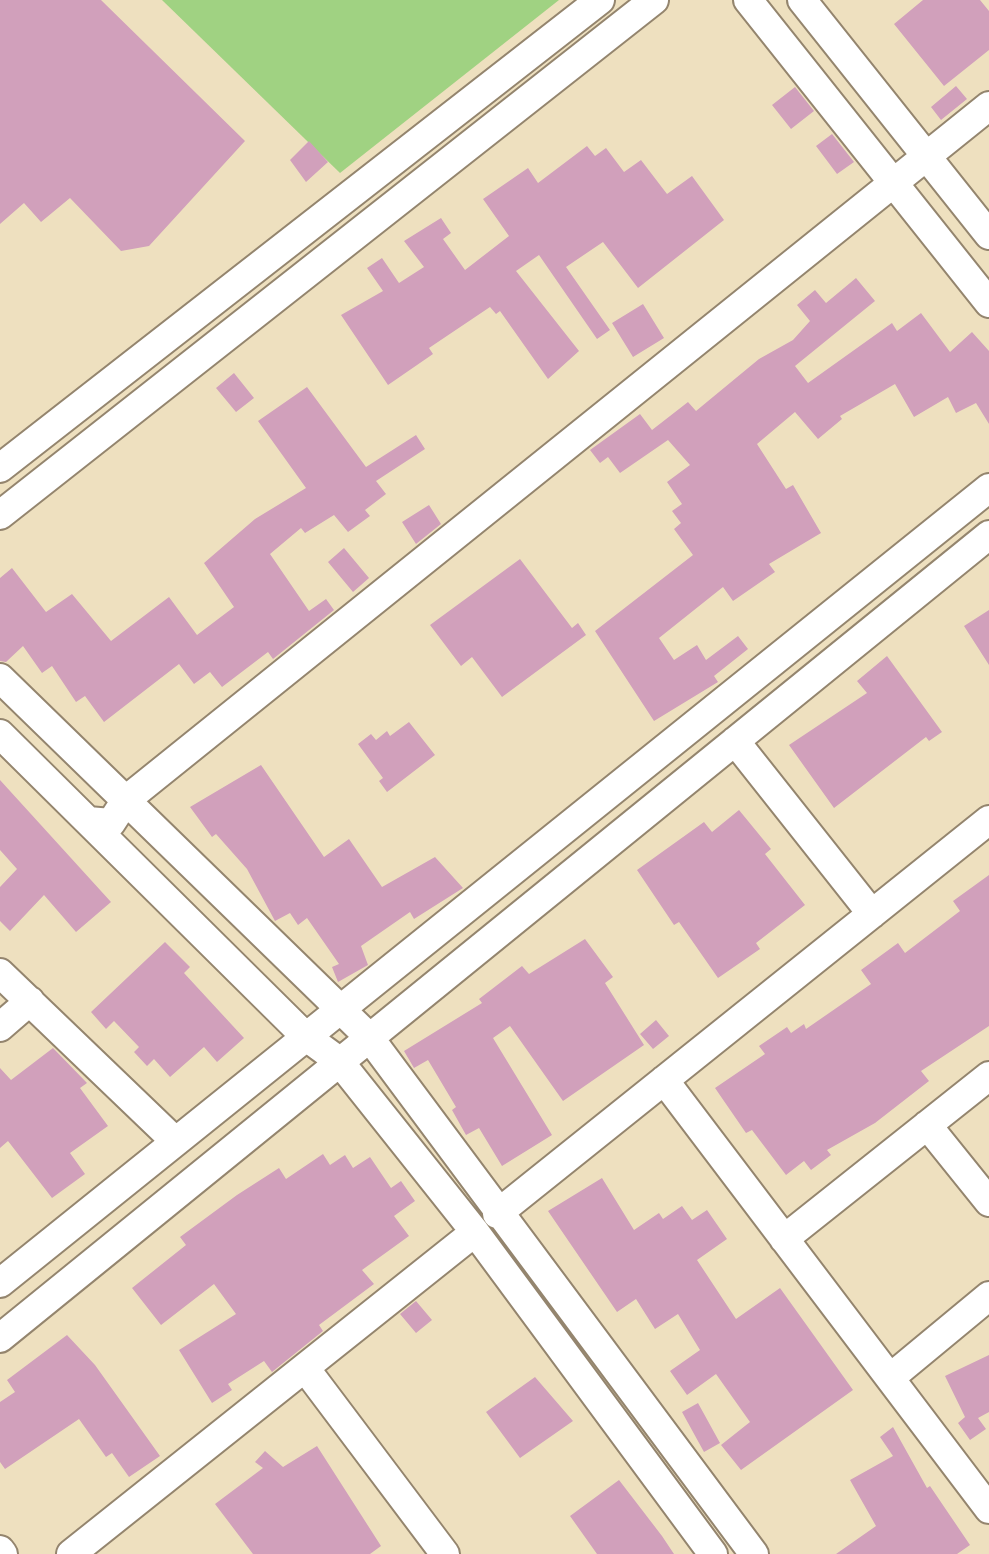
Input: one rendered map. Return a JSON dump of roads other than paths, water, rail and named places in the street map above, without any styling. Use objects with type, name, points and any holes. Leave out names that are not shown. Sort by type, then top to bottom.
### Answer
[{"type":"street","points":[[0,468],[600,0]]},
{"type":"street","points":[[0,515],[654,0]]},
{"type":"street","points":[[748,0],[989,303]]},
{"type":"street","points":[[802,0],[989,235]]},
{"type":"street","points":[[88,821],[111,823],[126,800],[989,106]]},
{"type":"street","points":[[0,1283],[989,488]]},
{"type":"street","points":[[0,1338],[989,535]]},
{"type":"street","points":[[0,678],[368,1038],[486,1223],[713,1554]]},
{"type":"street","points":[[0,734],[306,1036],[340,1061],[486,1223],[754,1554]]},
{"type":"street","points":[[735,741],[872,914]]},
{"type":"street","points":[[70,1554],[989,820]]},
{"type":"street","points":[[0,973],[175,1140]]},
{"type":"street","points":[[0,1027],[30,1001]]},
{"type":"street","points":[[784,1239],[989,1076]]},
{"type":"street","points":[[664,1080],[989,1509]]},
{"type":"street","points":[[927,1125],[989,1202]]},
{"type":"street","points":[[890,1378],[989,1296]]},
{"type":"street","points":[[305,1368],[430,1548]]}]
